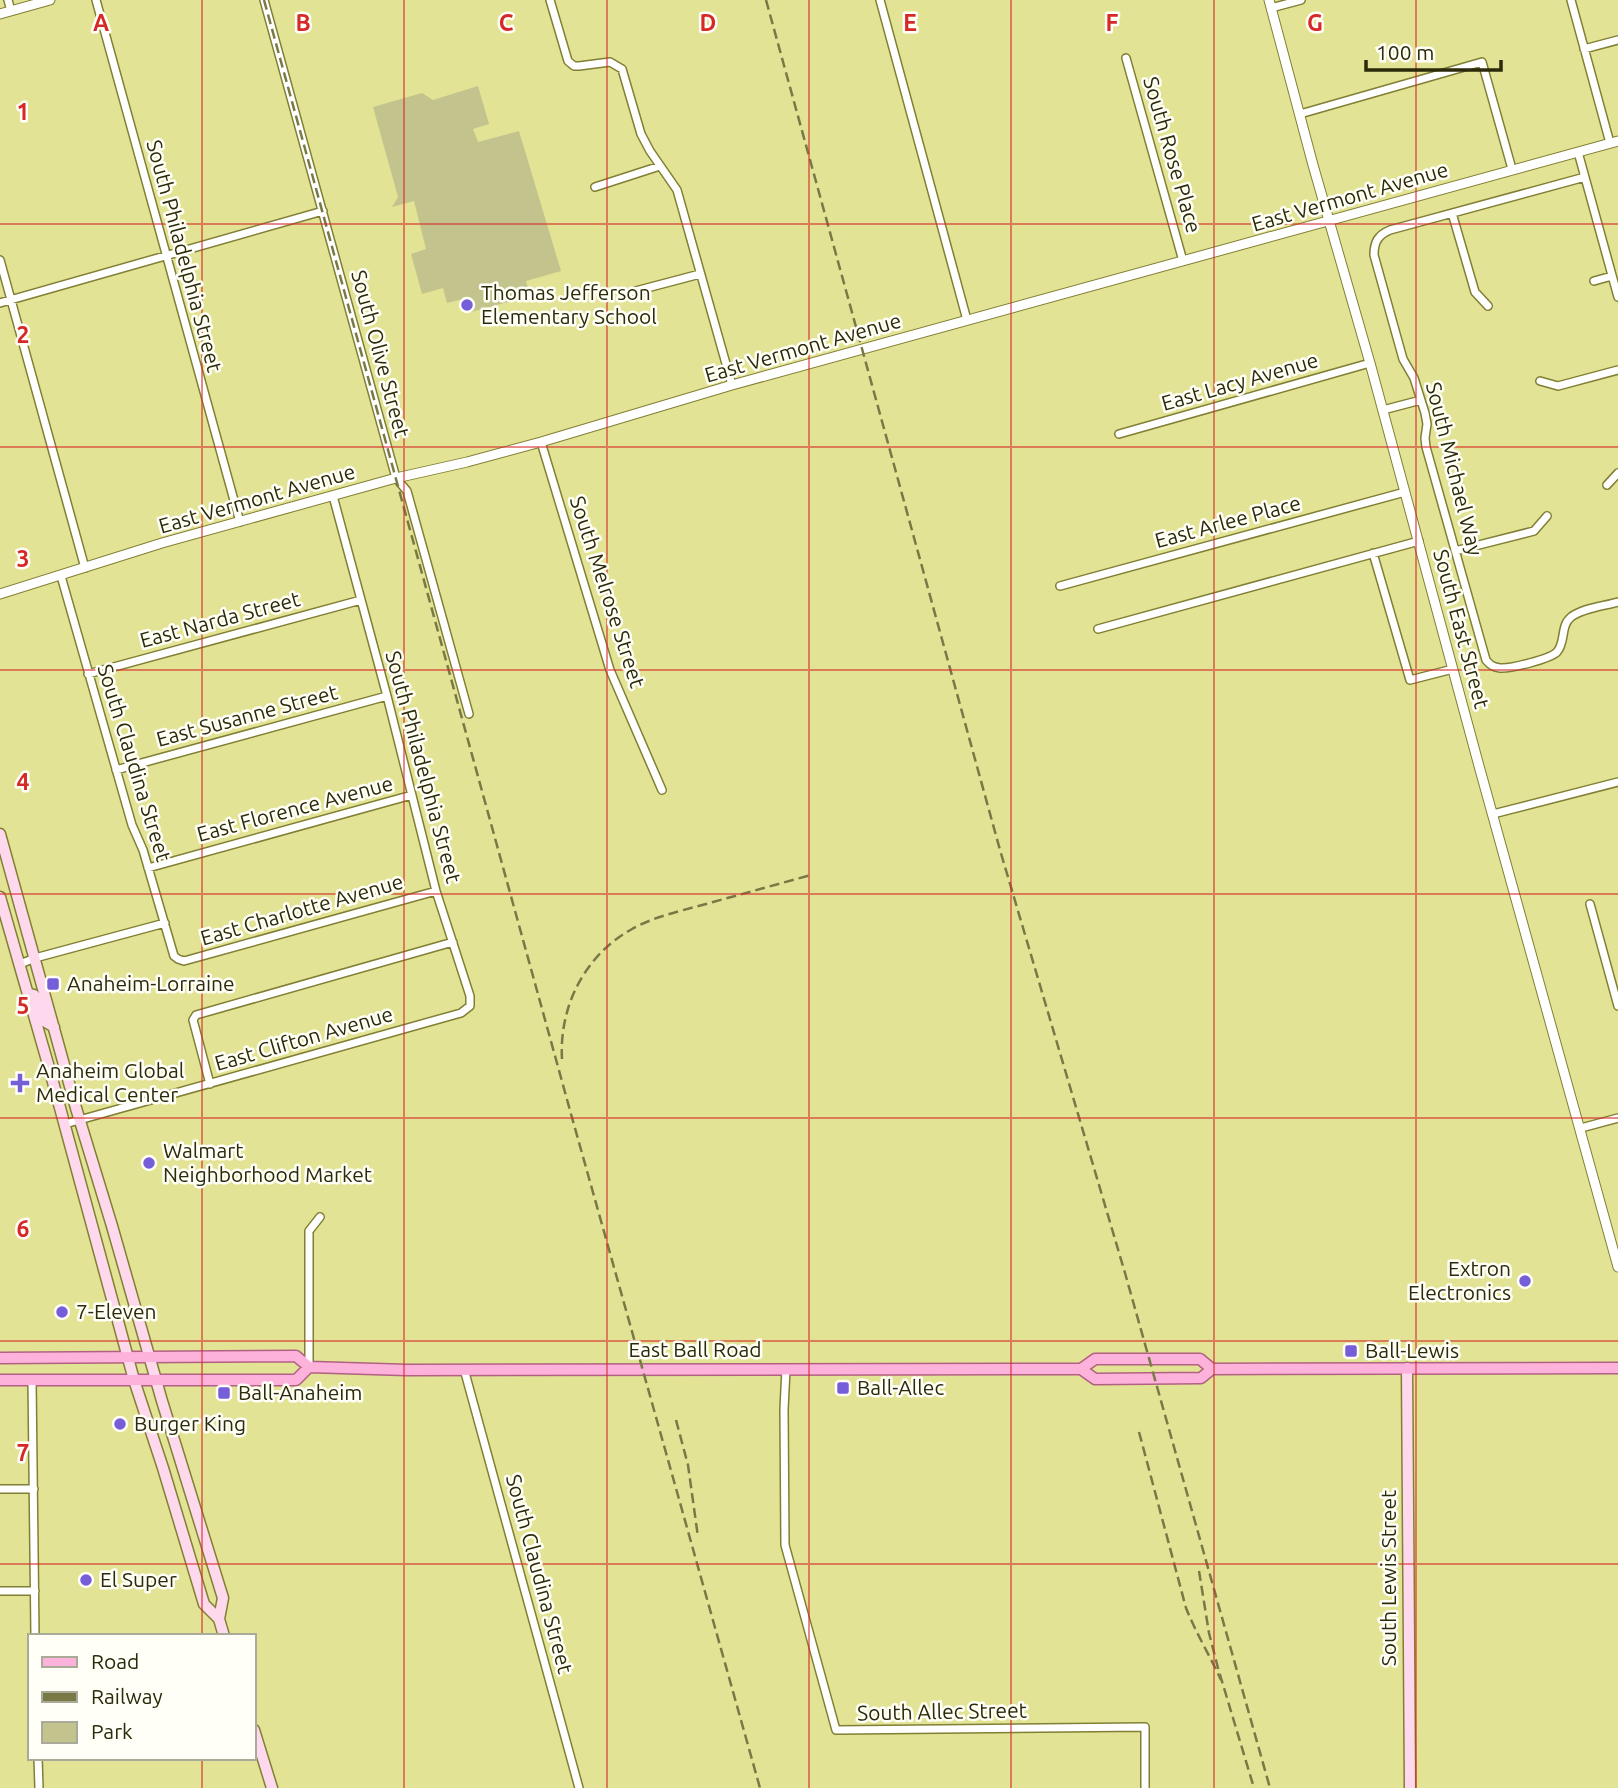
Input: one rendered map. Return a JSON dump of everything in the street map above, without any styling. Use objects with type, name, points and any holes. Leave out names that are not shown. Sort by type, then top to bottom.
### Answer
[{"type":"main road","points":[[0,834],[149,1357],[223,1598],[219,1619],[223,1634]]},
{"type":"main road","points":[[0,897],[134,1380],[204,1604],[219,1619]]},
{"type":"main road","points":[[28,994],[37,998],[44,1021],[54,1027]]},
{"type":"main road","name":"East Ball Road","points":[[0,1357],[296,1356],[309,1367],[464,1369],[1081,1369],[1095,1359],[1200,1359],[1212,1368],[1618,1368]]},
{"type":"main road","name":"East Ball Road","points":[[0,1380],[296,1380],[309,1367]]},
{"type":"main road","name":"East Ball Road","points":[[1081,1369],[1095,1379],[1133,1379],[1201,1378],[1212,1368]]},
{"type":"main road","name":"South Lewis Street","points":[[1407,1368],[1410,1788]]},
{"type":"main road","points":[[256,1736],[272,1788]]},
{"type":"street","points":[[8,0],[11,11]]},
{"type":"street","points":[[0,14],[50,0]]},
{"type":"street","name":"South Philadelphia Street","points":[[96,0],[240,522]]},
{"type":"street","name":"South Olive Street","points":[[264,0],[396,478],[407,491],[469,714]]},
{"type":"street","points":[[550,0],[568,61],[574,66],[610,61],[622,69],[641,134],[677,190],[732,385]]},
{"type":"street","points":[[880,0],[968,320]]},
{"type":"street","points":[[1270,4],[1301,0]]},
{"type":"street","points":[[1572,0],[1584,49],[1614,142]]},
{"type":"street","name":"South East Street","points":[[1270,4],[1618,1267]]},
{"type":"street","points":[[1584,49],[1618,40]]},
{"type":"street","name":"South Rose Place","points":[[1126,58],[1184,261]]},
{"type":"street","points":[[1300,114],[1482,62],[1512,169]]},
{"type":"street","name":"East Vermont Avenue","points":[[0,594],[162,543],[396,478],[541,442],[732,385],[1614,142]]},
{"type":"street","points":[[1578,152],[1618,297]]},
{"type":"street","points":[[595,187],[660,166]]},
{"type":"street","points":[[1488,306],[1475,292],[1452,213],[1585,177]]},
{"type":"street","points":[[0,303],[323,211]]},
{"type":"street","name":"South Michael Way","points":[[1452,213],[1382,233],[1376,240],[1374,255],[1403,359],[1414,378],[1421,400],[1426,424],[1426,447],[1486,660],[1492,666],[1501,668],[1549,657],[1557,652],[1569,618]]},
{"type":"street","points":[[0,260],[85,568]]},
{"type":"street","points":[[628,293],[700,274]]},
{"type":"street","points":[[1594,281],[1612,276]]},
{"type":"street","name":"East Lacy Avenue","points":[[1119,434],[1370,363]]},
{"type":"street","points":[[1540,381],[1558,386],[1618,370]]},
{"type":"street","points":[[1383,410],[1421,400]]},
{"type":"street","name":"South Melrose Street","points":[[541,442],[610,670],[662,790]]},
{"type":"street","points":[[1607,485],[1618,473]]},
{"type":"street","name":"East Arlee Place","points":[[1060,586],[1405,492]]},
{"type":"street","name":"South Philadelphia Street","points":[[333,496],[436,891],[470,996],[470,1006]]},
{"type":"street","points":[[1455,551],[1534,531],[1547,516]]},
{"type":"street","points":[[1098,629],[1419,541]]},
{"type":"street","points":[[1373,553],[1410,680],[1453,668]]},
{"type":"street","name":"South Claudina Street","points":[[61,576],[132,825],[143,850],[174,956],[178,959]]},
{"type":"street","name":"East Narda Street","points":[[88,674],[360,600]]},
{"type":"street","points":[[1563,611],[1569,618],[1579,612],[1618,602]]},
{"type":"street","name":"East Susanne Street","points":[[116,770],[387,696]]},
{"type":"street","points":[[1493,814],[1618,782]]},
{"type":"street","name":"East Florence Avenue","points":[[148,868],[412,796]]},
{"type":"street","name":"East Charlotte Avenue","points":[[178,959],[184,961],[436,891]]},
{"type":"street","points":[[1590,904],[1618,1006]]},
{"type":"street","points":[[20,964],[164,923]]},
{"type":"street","points":[[210,1083],[193,1020],[199,1014],[453,942]]},
{"type":"street","name":"East Clifton Avenue","points":[[65,1124],[461,1013],[470,1006]]},
{"type":"street","points":[[1581,1128],[1618,1118]]},
{"type":"street","points":[[309,1367],[309,1231],[320,1217]]},
{"type":"street","name":"South Claudina Street","points":[[464,1369],[579,1788]]},
{"type":"street","name":"South Allec Street","points":[[786,1369],[783,1409],[785,1545],[836,1730],[1145,1727],[1145,1788]]},
{"type":"street","points":[[32,1380],[35,1634]]},
{"type":"street","points":[[0,1489],[34,1489]]},
{"type":"street","points":[[0,1591],[35,1591]]},
{"type":"street","points":[[38,1760],[38,1788]]},
{"type":"green space","points":[[478,86],[489,124],[473,129],[478,142],[519,131],[561,271],[526,281],[530,296],[471,312],[467,298],[447,303],[443,288],[422,294],[411,254],[426,249],[414,201],[392,207],[398,197],[373,107],[422,93],[433,100]]},
{"type":"railway","points":[[264,0],[760,1788]]},
{"type":"railway","points":[[766,0],[1000,850],[1125,1273],[1270,1788]]},
{"type":"railway","points":[[562,1059],[562,1039],[570,1001],[588,968],[615,940],[661,916],[811,875]]},
{"type":"railway","points":[[676,1420],[688,1465],[698,1537]]},
{"type":"railway","points":[[1139,1432],[1186,1608],[1221,1680]]},
{"type":"railway","points":[[1199,1571],[1209,1633],[1254,1788]]},
{"type":"place","name":"Thomas Jefferson Elementary School","points":[[467,305]]},
{"type":"place","name":"Anaheim-Lorraine","points":[[53,984]]},
{"type":"place","name":"Anaheim Global Medical Center","points":[[20,1083]]},
{"type":"place","name":"Walmart Neighborhood Market","points":[[149,1163]]},
{"type":"place","name":"Extron Electronics","points":[[1525,1281]]},
{"type":"place","name":"7-Eleven","points":[[62,1312]]},
{"type":"place","name":"Ball-Lewis","points":[[1351,1351]]},
{"type":"place","name":"Ball-Allec","points":[[843,1388]]},
{"type":"place","name":"Ball-Anaheim","points":[[224,1393]]},
{"type":"place","name":"Burger King","points":[[120,1424]]},
{"type":"place","name":"El Super","points":[[86,1580]]}]
